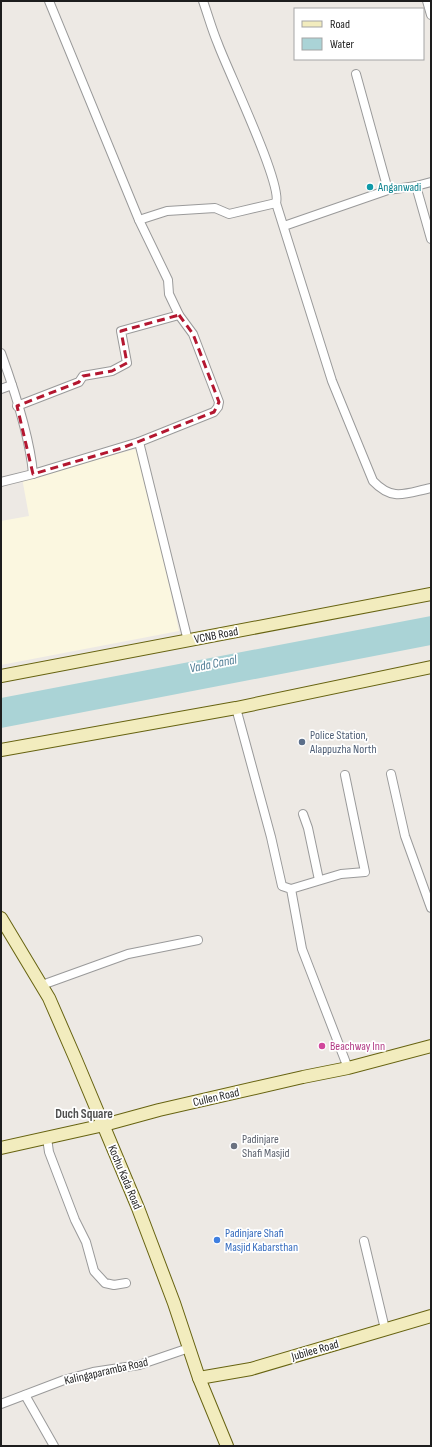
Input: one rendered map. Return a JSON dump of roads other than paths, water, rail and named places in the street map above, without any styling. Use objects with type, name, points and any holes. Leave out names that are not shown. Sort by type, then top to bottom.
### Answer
[{"type":"main road","name":"VCNB Road","points":[[1,676],[431,594]]},
{"type":"main road","points":[[1,750],[236,708],[431,667]]},
{"type":"main road","name":"Kochu Kada Road","points":[[1,918],[42,985],[104,1125],[146,1227],[174,1303],[199,1378],[227,1446]]},
{"type":"main road","name":"Cullen Road","points":[[1,1148],[104,1125],[167,1108],[348,1068],[431,1046]]},
{"type":"main road","name":"Jubilee Road","points":[[199,1378],[251,1369],[431,1316]]},
{"type":"street","points":[[1,482],[140,442],[214,412],[218,408],[219,402],[193,334],[179,315],[170,294],[168,280],[139,220],[49,1]]},
{"type":"street","points":[[203,1],[217,44],[271,170],[278,198],[276,203],[332,381],[373,481],[382,490],[392,495],[431,488]]},
{"type":"street","points":[[427,1],[431,15]]},
{"type":"street","points":[[356,74],[388,190]]},
{"type":"street","points":[[284,226],[388,190],[431,182]]},
{"type":"street","points":[[416,186],[431,239]]},
{"type":"street","points":[[139,220],[167,211],[215,208],[229,214],[276,203]]},
{"type":"street","points":[[17,406],[79,382],[83,376],[112,371],[127,363],[121,331],[179,315]]},
{"type":"street","points":[[1,353],[12,385],[31,459],[32,474]]},
{"type":"street","points":[[1,390],[12,385]]},
{"type":"street","points":[[140,442],[188,641]]},
{"type":"street","points":[[236,708],[271,837],[282,886],[291,888],[341,874],[365,872],[345,775]]},
{"type":"street","points":[[391,774],[405,836],[431,908]]},
{"type":"street","points":[[303,814],[308,828],[319,880]]},
{"type":"street","points":[[291,888],[302,949],[348,1068]]},
{"type":"street","points":[[42,985],[128,954],[198,940]]},
{"type":"street","points":[[47,1138],[49,1152],[75,1220],[86,1242],[94,1272],[105,1283],[114,1285],[126,1283]]},
{"type":"street","points":[[364,1241],[386,1329]]},
{"type":"street","name":"Kalingaparamba Road","points":[[1,1404],[64,1380],[93,1372],[139,1364],[189,1348]]},
{"type":"street","points":[[25,1395],[54,1446]]},
{"type":"water","name":"Vada Canal","points":[[431,616],[431,645],[1,728],[1,698]]},
{"type":"place","name":"Anganwadi","points":[[370,187]]},
{"type":"place","name":"Police Station, Alappuzha North","points":[[302,742]]},
{"type":"place","name":"Beachway Inn","points":[[322,1046]]},
{"type":"place","name":"Padinjare Shafi Masjid","points":[[234,1146]]},
{"type":"place","name":"Padinjare Shafi Masjid Kabarsthan","points":[[217,1240]]},
{"type":"district","name":"Duch Square","points":[[84,1113]]}]
